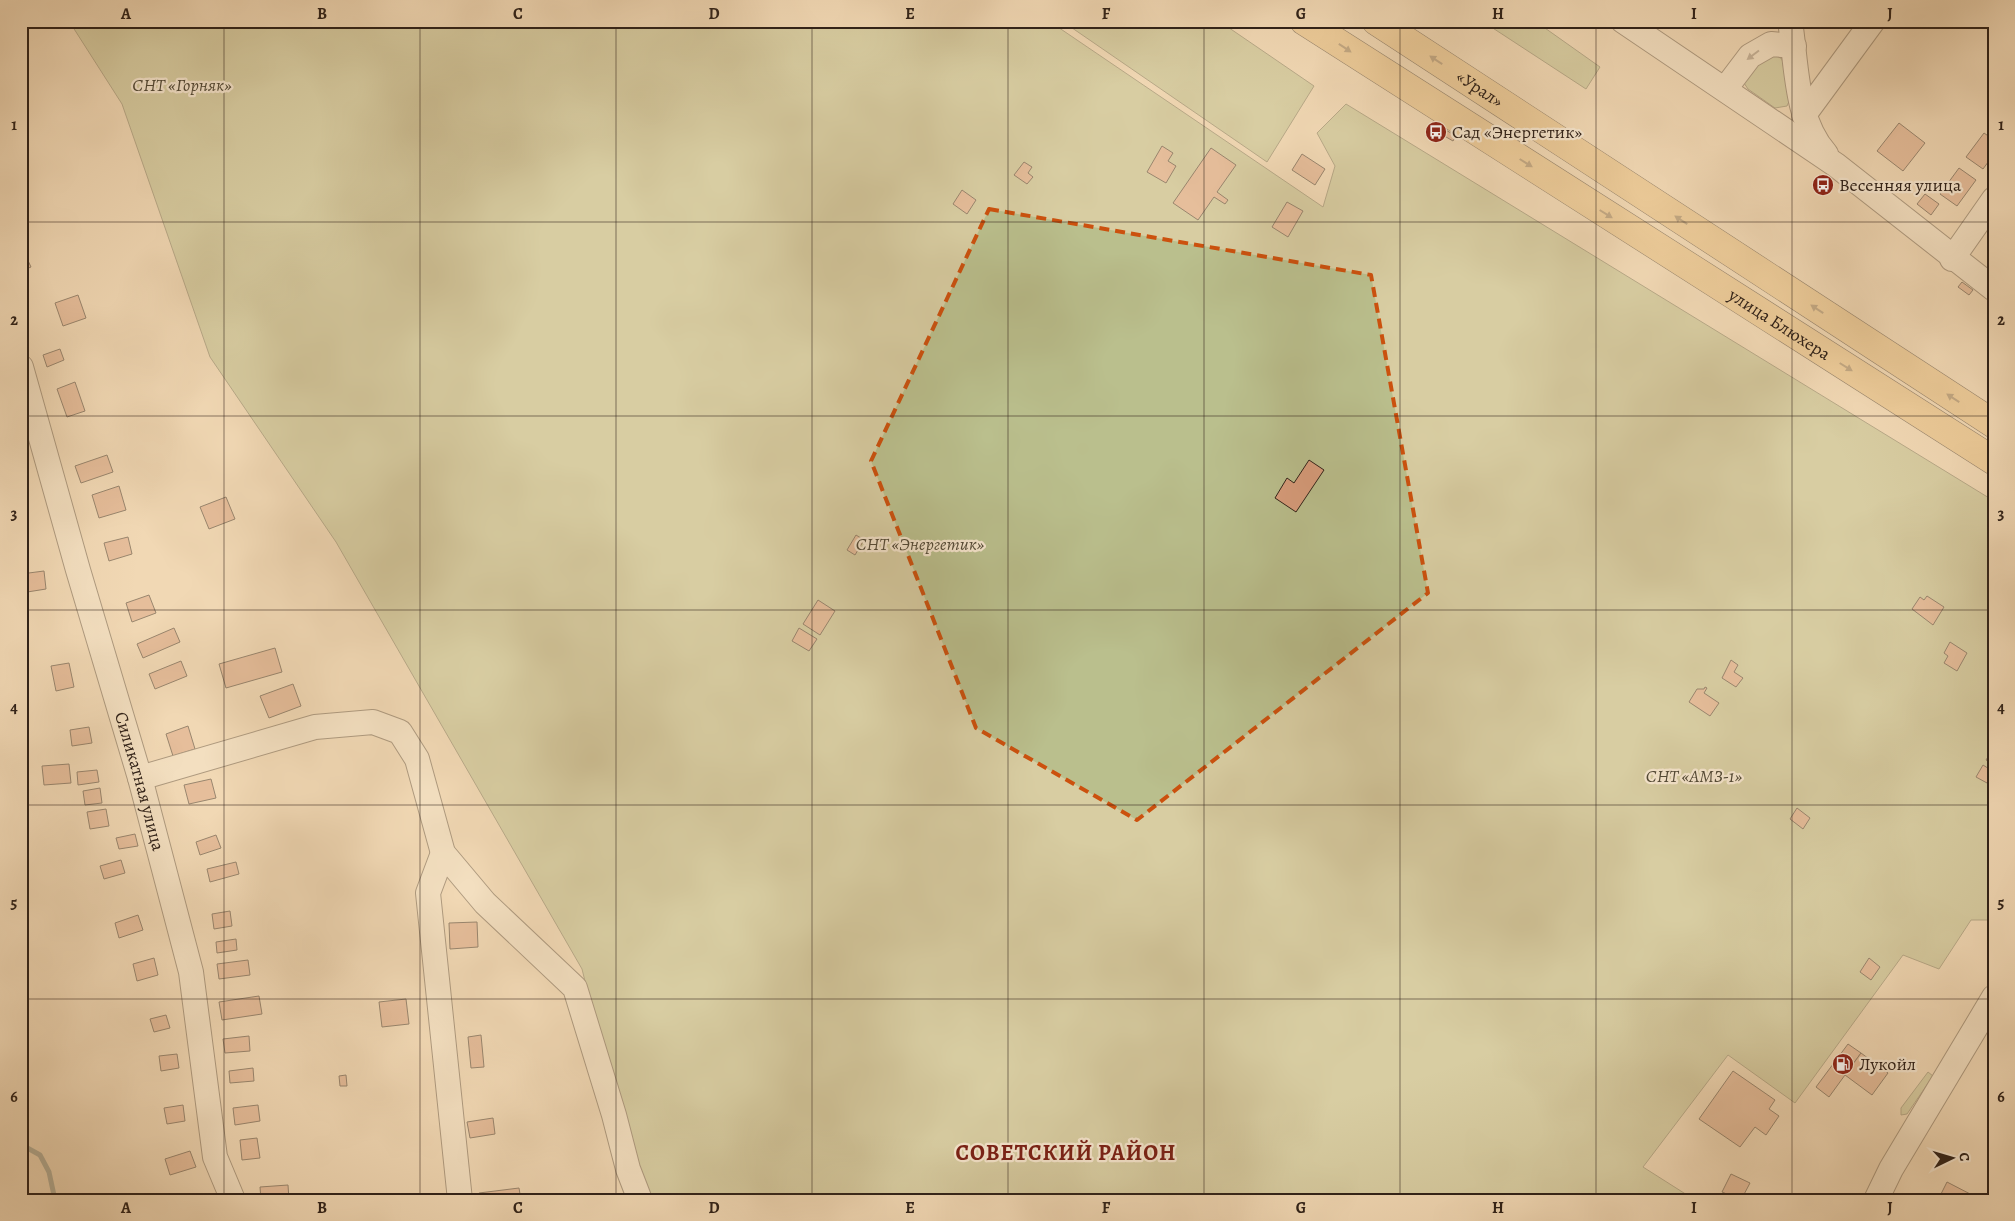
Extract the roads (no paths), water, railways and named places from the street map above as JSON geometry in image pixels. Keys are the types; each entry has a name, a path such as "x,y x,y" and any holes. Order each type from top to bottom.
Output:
{"main road":[{"name":"улица Блюхера","path":"1304,21 1994,461"},
{"name":"«Урал»","path":"1376,21 1583,156"},
{"name":"улица Блюхера","path":"1583,156 1994,424"}],"street":[{"path":"1623,21 1836,165 1952,259 1994,289"},
{"path":"1790,21 1804,115 1814,140 1836,165"},
{"path":"1804,115 1873,21"},
{"path":"1725,89 1750,56 1771,44 1794,46"},
{"path":"1952,259 1994,199"},
{"name":"Силикатная улица","path":"21,367 78,570 140,778 191,972 215,1157 233,1200"},
{"path":"140,778 315,727 373,722 400,732 417,759 443,853 485,903 576,988 614,1114 628,1169 640,1200"},
{"path":"443,853 428,893 460,1200"},
{"path":"1876,1200 1896,1161 1994,997"}],"waterway":[{"path":"21,1123 22,1145 40,1155 49,1172 55,1200"}],"place":[{"name":"Сад «Энергетик»","path":"1436,132"},
{"name":"Весенняя улица","path":"1823,185"},
{"name":"Лукойл","path":"1843,1064"}],"district":[{"name":"СОВЕТСКИЙ РАЙОН","path":"1066,1153"}],"park label":[{"name":"СНТ «Горняк»","path":"182,85"},
{"name":"СНТ «Энергетик»","path":"920,544"},
{"name":"СНТ «АМЗ-1»","path":"1694,776"}]}
